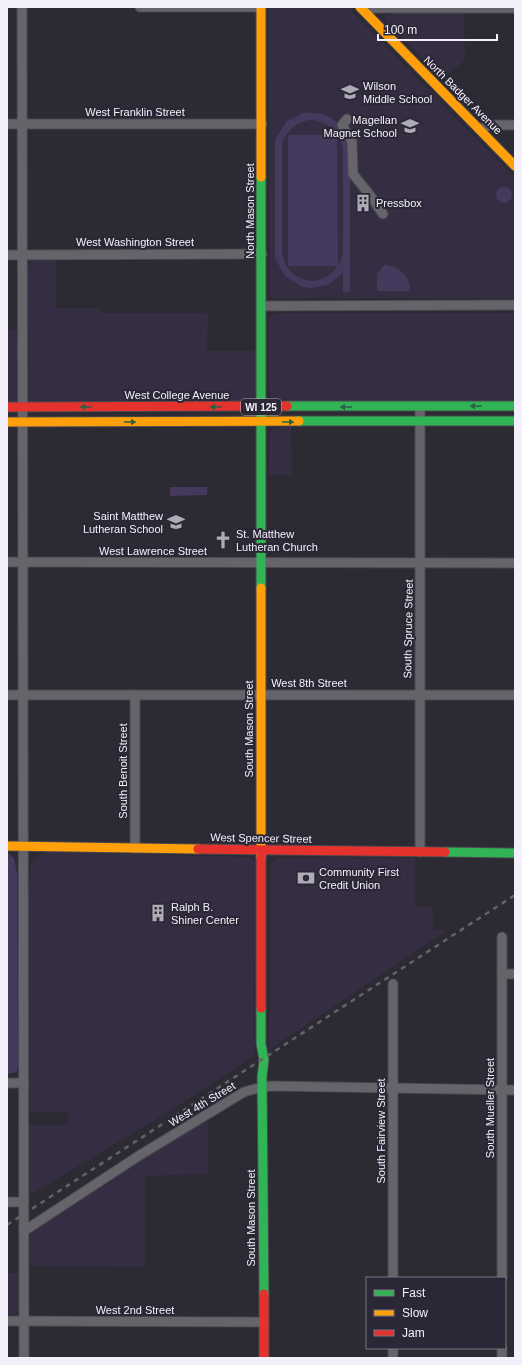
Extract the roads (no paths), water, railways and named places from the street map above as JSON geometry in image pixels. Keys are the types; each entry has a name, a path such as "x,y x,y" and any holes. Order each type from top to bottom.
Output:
{"main road":[{"name":"North Mason Street","path":"261,7 262,415"},
{"name":"North Badger Avenue","path":"361,9 515,166"},
{"name":"West College Avenue","path":"7,407 21,415 262,415 420,407 515,406"},
{"name":"West College Avenue","path":"7,422 21,415 262,415 420,422 515,421"},
{"name":"South Mason Street","path":"262,415 261,1044 257,1050 257,1056 258,1070 262,1077 264,1358"},
{"name":"West Spencer Street","path":"7,846 515,853"}],"street":[{"path":"22,7 21,415 24,1358"},
{"path":"140,7 261,7"},
{"path":"361,9 515,8"},
{"path":"347,119 342,125 352,141 352,174 383,214"},
{"name":"West Franklin Street","path":"7,124 262,124"},
{"path":"479,129 491,125 515,125"},
{"name":"West Washington Street","path":"7,255 262,254"},
{"path":"262,306 515,305"},
{"name":"South Spruce Street","path":"420,407 420,852"},
{"name":"West Lawrence Street","path":"7,562 515,563"},
{"name":"West 8th Street","path":"7,695 515,695"},
{"name":"South Benoit Street","path":"135,695 135,848"},
{"name":"South Mueller Street","path":"502,937 502,1277"},
{"path":"502,974 515,974"},
{"name":"South Fairview Street","path":"393,984 393,1277"},
{"path":"7,1082 24,1082"},
{"name":"West 4th Street","path":"24,1231 140,1155 244,1092 262,1087 515,1090"},
{"path":"7,1202 24,1202"},
{"name":"West 2nd Street","path":"7,1321 264,1322"}],"railway":[{"path":"7,1225 515,895"}],"place":[{"name":"Wilson Middle School","path":"350,92"},
{"name":"Magellan Magnet School","path":"410,126"},
{"name":"Pressbox","path":"363,203"},
{"name":"Saint Matthew Lutheran School","path":"176,522"},
{"name":"St. Matthew Lutheran Church","path":"223,540"},
{"name":"Community First Credit Union","path":"306,878"},
{"name":"Ralph B. Shiner Center","path":"158,913"}]}
